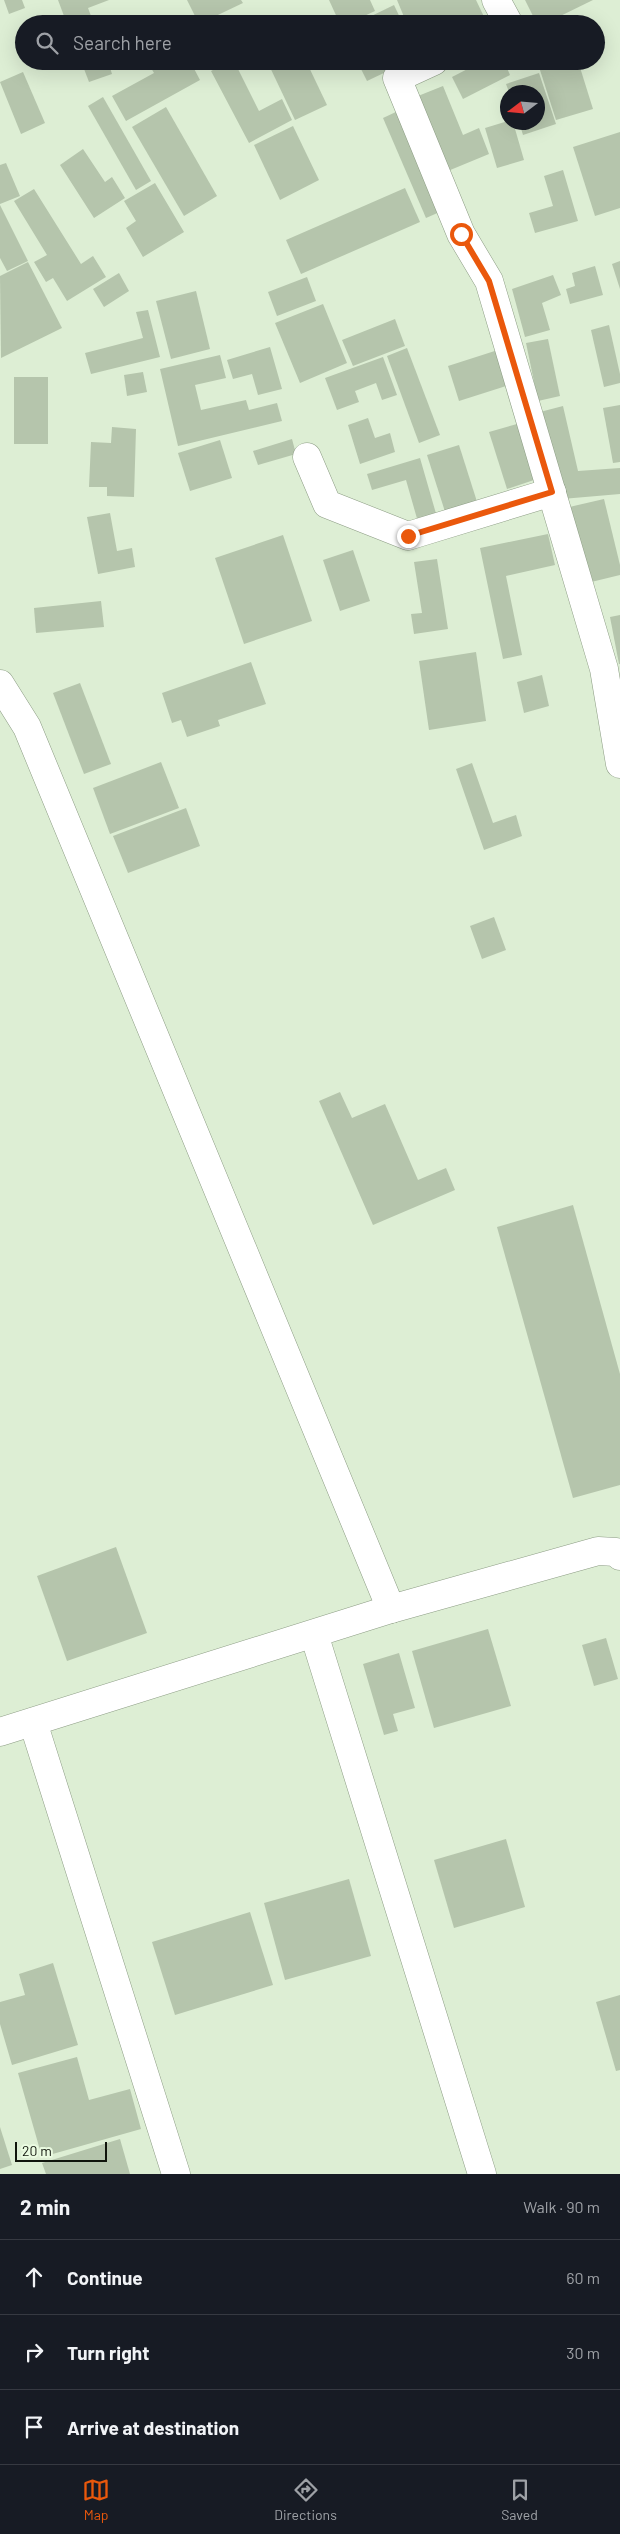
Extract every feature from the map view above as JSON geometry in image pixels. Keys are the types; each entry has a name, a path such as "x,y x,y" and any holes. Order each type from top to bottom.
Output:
{"street":[{"path":"496,0 504,15"},
{"path":"414,70 397,78 461,234 489,281 604,670 620,764"},
{"path":"307,457 327,504 408,536 552,492"},
{"path":"0,684 30,736 391,1609"},
{"path":"0,1732 391,1609 598,1551 616,1552 620,1556"},
{"path":"314,1634 482,2174"},
{"path":"33,1722 176,2174"}],"building":[{"path":"4,0 22,0 25,8 9,14"},
{"path":"58,0 109,0 88,8 91,15 64,15"},
{"path":"187,0 241,0 243,3 218,15 194,15"},
{"path":"329,0 370,0 375,11 366,15 336,15"},
{"path":"397,0 476,0 483,15 403,15"},
{"path":"525,0 593,0 562,15 532,15"},
{"path":"394,5 399,15 373,15"},
{"path":"84,70 111,70 112,74 89,82"},
{"path":"152,70 195,70 200,80 126,121 112,96 154,73"},
{"path":"238,70 259,111 282,99 292,120 249,143 211,71"},
{"path":"271,70 310,70 327,105 295,120"},
{"path":"362,70 390,70 367,81"},
{"path":"466,70 508,70 510,75 463,99 452,77"},
{"path":"540,70 581,70 593,109 556,120"},
{"path":"23,72 45,123 21,134 0,82"},
{"path":"539,73 543,85 506,85"},
{"path":"443,86 463,135 479,128 489,154 443,173 413,98"},
{"path":"545,91 556,124 545,128"},
{"path":"103,97 151,181 136,190 88,106"},
{"path":"166,107 217,196 184,216 132,127"},
{"path":"398,111 442,211 426,218 383,118"},
{"path":"500,123 500,130 515,130 524,160 497,168 485,128"},
{"path":"293,126 319,180 280,200 254,145"},
{"path":"521,130 538,130 523,135"},
{"path":"620,132 620,208 595,216 573,147"},
{"path":"83,149 105,182 112,177 125,198 94,218 60,165"},
{"path":"6,163 20,196 0,204 0,165"},
{"path":"563,170 578,221 535,233 529,213 553,206 544,176"},
{"path":"155,183 184,232 143,257 126,228 136,221 124,201"},
{"path":"405,188 420,222 301,274 286,240"},
{"path":"34,189 81,264 93,256 106,277 67,301 53,278 46,282 34,262 47,255 14,201"},
{"path":"0,205 28,261 7,271 0,258"},
{"path":"620,261 620,289 612,264"},
{"path":"28,262 62,328 1,358 0,276"},
{"path":"595,266 603,295 570,304 566,289 575,286 572,273"},
{"path":"119,273 129,291 104,307 93,289"},
{"path":"553,275 561,295 542,303 550,330 525,337 512,289"},
{"path":"307,277 316,301 277,316 268,292"},
{"path":"196,291 210,349 171,359 156,301"},
{"path":"323,304 347,363 300,383 275,323"},
{"path":"148,310 160,357 91,374 85,353 143,338 136,312"},
{"path":"395,319 405,346 353,366 342,340"},
{"path":"609,325 620,374 620,383 604,387 591,330"},
{"path":"548,339 560,396 538,401 526,343"},
{"path":"270,347 282,389 258,395 252,374 233,379 227,360"},
{"path":"407,348 440,435 419,443 387,356"},
{"path":"501,349 512,384 459,401 448,366"},
{"path":"220,355 226,378 195,385 201,410 246,400 249,410 277,403 282,421 178,446 160,369"},
{"path":"383,357 397,395 382,400 376,383 355,391 359,402 337,410 325,378"},
{"path":"143,372 147,392 127,396 124,375"},
{"path":"14,377 48,377 48,444 14,444"},
{"path":"620,405 620,462 613,463 603,408"},
{"path":"563,406 578,471 620,468 620,494 562,499 540,412"},
{"path":"368,418 375,438 390,433 395,452 360,464 348,425"},
{"path":"517,424 534,480 507,489 489,432"},
{"path":"112,427 136,429 134,497 107,496 107,487 89,487 91,442 111,443"},
{"path":"292,439 296,454 258,465 253,451"},
{"path":"220,440 232,478 190,491 178,453"},
{"path":"459,445 479,508 447,518 427,455"},
{"path":"420,458 437,517 418,522 406,480 372,490 367,474"},
{"path":"604,499 620,565 620,575 583,584 565,508"},
{"path":"110,513 117,551 132,548 135,567 98,574 87,517"},
{"path":"548,534 555,565 506,576 522,655 503,659 480,548"},
{"path":"283,535 312,621 244,644 215,558"},
{"path":"353,550 370,601 340,611 323,560"},
{"path":"437,559 448,629 414,634 411,614 422,613 414,562"},
{"path":"101,601 104,627 36,633 34,608"},
{"path":"620,615 620,664 619,664 610,617"},
{"path":"476,652 486,721 429,730 419,661"},
{"path":"251,662 266,704 218,720 220,726 187,737 181,720 172,723 162,693"},
{"path":"542,675 549,706 524,713 517,682"},
{"path":"80,683 111,764 84,774 53,693"},
{"path":"161,762 179,808 110,834 93,788"},
{"path":"472,763 493,823 516,815 522,836 484,850 456,769"},
{"path":"186,808 200,846 128,873 113,836"},
{"path":"494,917 506,950 482,959 470,926"},
{"path":"340,1092 352,1118 385,1104 418,1180 446,1168 455,1190 373,1225 319,1101"},
{"path":"573,1205 620,1374 620,1485 573,1498 497,1227"},
{"path":"116,1547 147,1633 67,1661 37,1576"},
{"path":"488,1629 511,1706 434,1728 412,1651"},
{"path":"606,1638 618,1679 594,1686 582,1645"},
{"path":"399,1653 415,1708 393,1714 398,1731 384,1735 363,1664"},
{"path":"506,1839 525,1907 454,1928 434,1860"},
{"path":"349,1879 371,1956 285,1980 264,1903"},
{"path":"250,1912 273,1985 175,2015 152,1942"},
{"path":"53,1963 78,2045 12,2065 0,2024 0,2002 25,1995 19,1974"},
{"path":"620,1995 620,2070 616,2071 596,2002"},
{"path":"77,2057 89,2100 130,2089 141,2129 42,2157 18,2073"},
{"path":"0,2127 12,2165 0,2169"},
{"path":"120,2139 130,2174 46,2174 42,2163"}],"route":[{"path":"408,536 552,492 489,281 461,234"}]}
